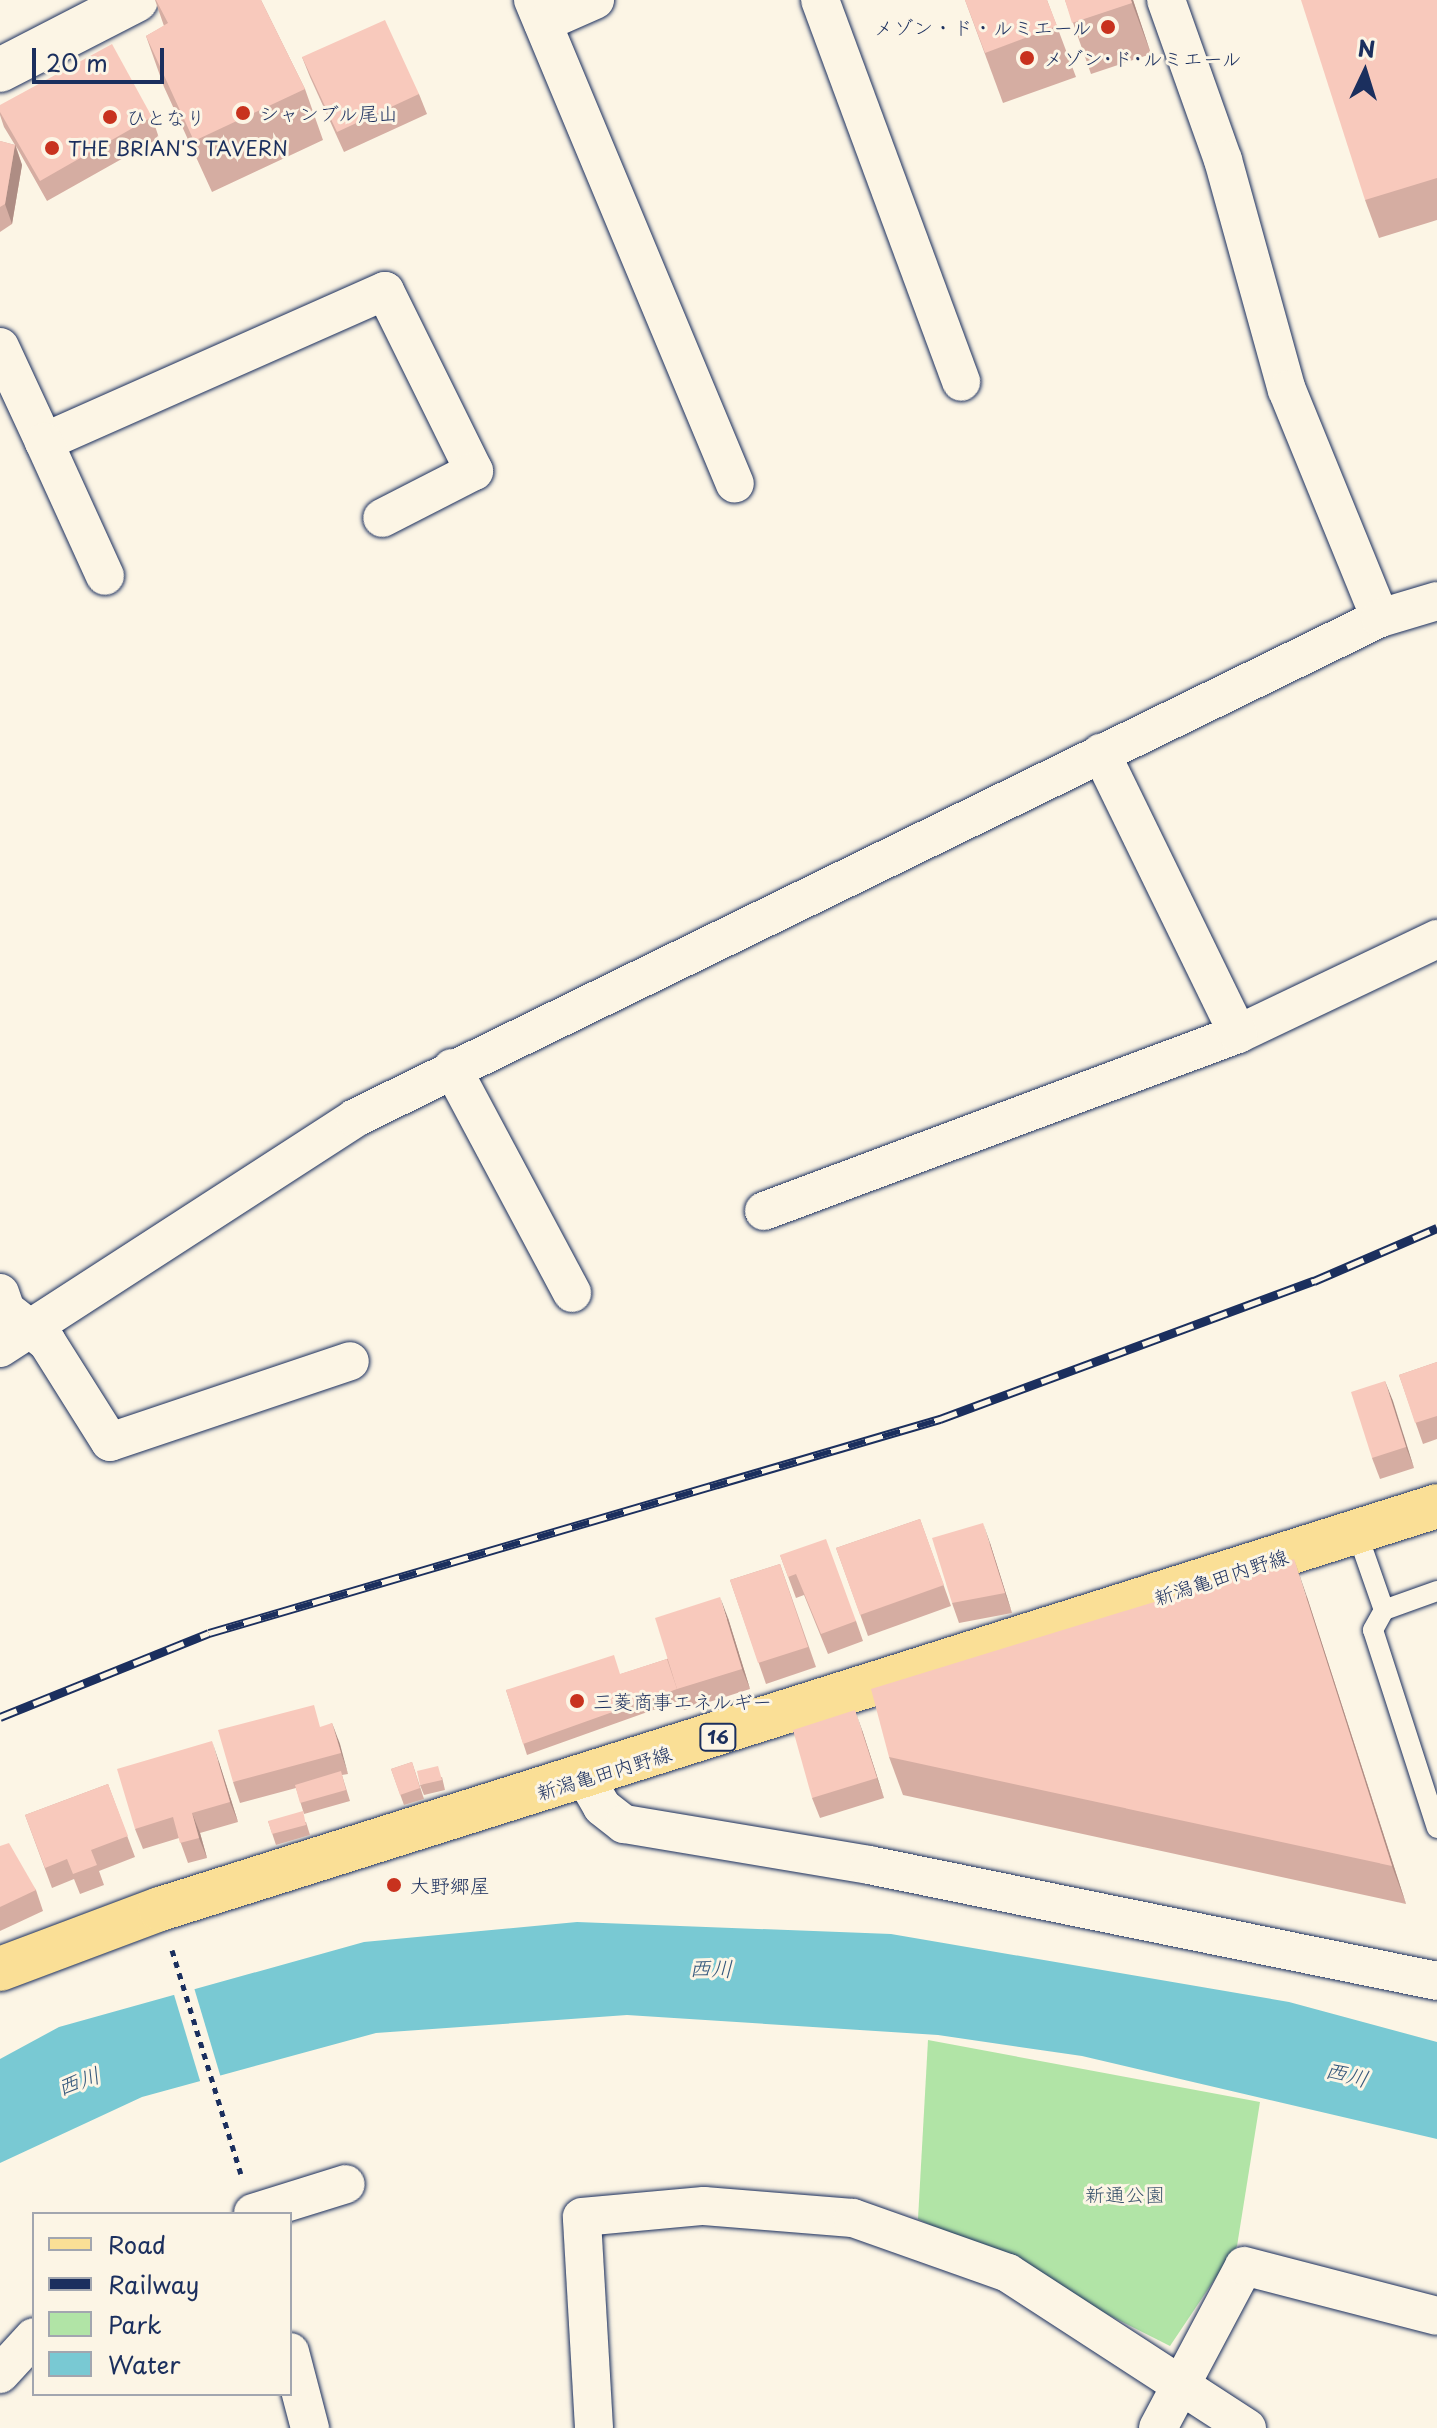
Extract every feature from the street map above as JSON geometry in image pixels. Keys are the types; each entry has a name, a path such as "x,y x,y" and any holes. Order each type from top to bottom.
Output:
{"main road":[{"name":"新潟亀田内野線","path":"0,1969 160,1909 586,1779 1437,1506"}],"street":[{"path":"0,70 136,0"},
{"path":"595,0 538,11 735,484"},
{"path":"820,0 961,382"},
{"path":"1166,0 1223,160 1287,390 1380,618"},
{"path":"44,442 385,291 474,471 382,518"},
{"path":"0,347 105,576"},
{"path":"15,1338 355,1118 452,1068 1380,618 1437,601"},
{"path":"1101,753 1238,1034"},
{"path":"764,1211 1238,1034 1437,939"},
{"path":"452,1068 572,1293"},
{"path":"0,1293 15,1338 110,1442 350,1361"},
{"path":"586,1779 602,1807 624,1824 869,1865 1437,1981"},
{"path":"258,2212 346,2184"},
{"path":"594,2428 582,2217 689,2207 853,2218 1008,2273 1181,2382 1247,2428"},
{"path":"1158,2428 1244,2266 1437,2316"},
{"path":"0,2374 32,2339"},
{"path":"292,2360 310,2428"}],"lane":[{"path":"1357,1533 1384,1610"},
{"path":"1437,1591 1384,1610 1373,1630 1437,1828"}],"path":[{"path":"172,1951 251,2212"}],"green space":[{"name":"新通公園","path":"928,2040 1260,2102 1237,2246 1170,2346 918,2219"}],"water":[{"name":"西川","path":"577,1922 891,1934 1289,2002 1437,2042 1437,2139 1082,2056 938,2035 627,2015 376,2033 142,2097 0,2163 0,2059 59,2027 364,1942"}],"pier":[{"path":"192,1981 221,2078 201,2084 172,1988"}],"building":[{"name":"シャンブル尾山","path":"156,0 261,0 305,89 194,141 146,36 168,23"},
{"path":"965,0 1047,0 1057,26 985,53"},
{"path":"1065,0 1131,0 1132,3 1072,23"},
{"path":"1301,0 1437,0 1437,178 1365,200"},
{"path":"385,20 419,94 337,132 302,57"},
{"path":"112,44 152,117 40,181 0,112 0,105"},
{"path":"0,141 15,145 5,204 0,207"},
{"path":"1437,1362 1437,1416 1415,1423 1399,1375"},
{"path":"1385,1381 1406,1447 1372,1458 1351,1392"},
{"path":"920,1519 944,1585 860,1615 836,1548"},
{"path":"983,1523 1005,1593 952,1603 932,1538"},
{"path":"826,1539 856,1621 821,1634 796,1574 788,1577 780,1555"},
{"path":"1294,1559 1392,1866 889,1757 871,1689"},
{"path":"780,1564 808,1647 758,1663 730,1580"},
{"path":"720,1597 742,1669 677,1689 655,1618"},
{"path":"614,1655 620,1674 667,1659 677,1689 523,1744 506,1690"},
{"path":"314,1705 320,1727 332,1723 341,1753 233,1782 218,1730"},
{"path":"855,1710 877,1778 812,1798 793,1730"},
{"path":"212,1741 230,1802 192,1813 199,1838 180,1843 173,1817 135,1829 117,1769"},
{"path":"412,1762 420,1788 400,1795 391,1769"},
{"path":"438,1766 442,1780 420,1785 417,1771"},
{"path":"341,1771 346,1790 300,1803 295,1785"},
{"path":"108,1784 128,1836 91,1850 97,1865 73,1874 67,1859 45,1868 25,1815"},
{"path":"303,1811 306,1825 272,1834 268,1821"},
{"path":"9,1843 36,1890 0,1907 0,1846"}],"railway":[{"path":"0,1717 209,1633 940,1419 1314,1281 1437,1228"}],"place":[{"name":"メゾン・ド・ルミエール","path":"1108,27"},
{"name":"メゾン･ド･ルミエール","path":"1027,58"},
{"name":"シャンブル尾山","path":"243,113"},
{"name":"ひとなり","path":"110,117"},
{"name":"THE BRIAN'S TAVERN","path":"52,148"},
{"name":"三菱商事エネルギー","path":"577,1701"},
{"name":"大野郷屋","path":"394,1885"}]}
